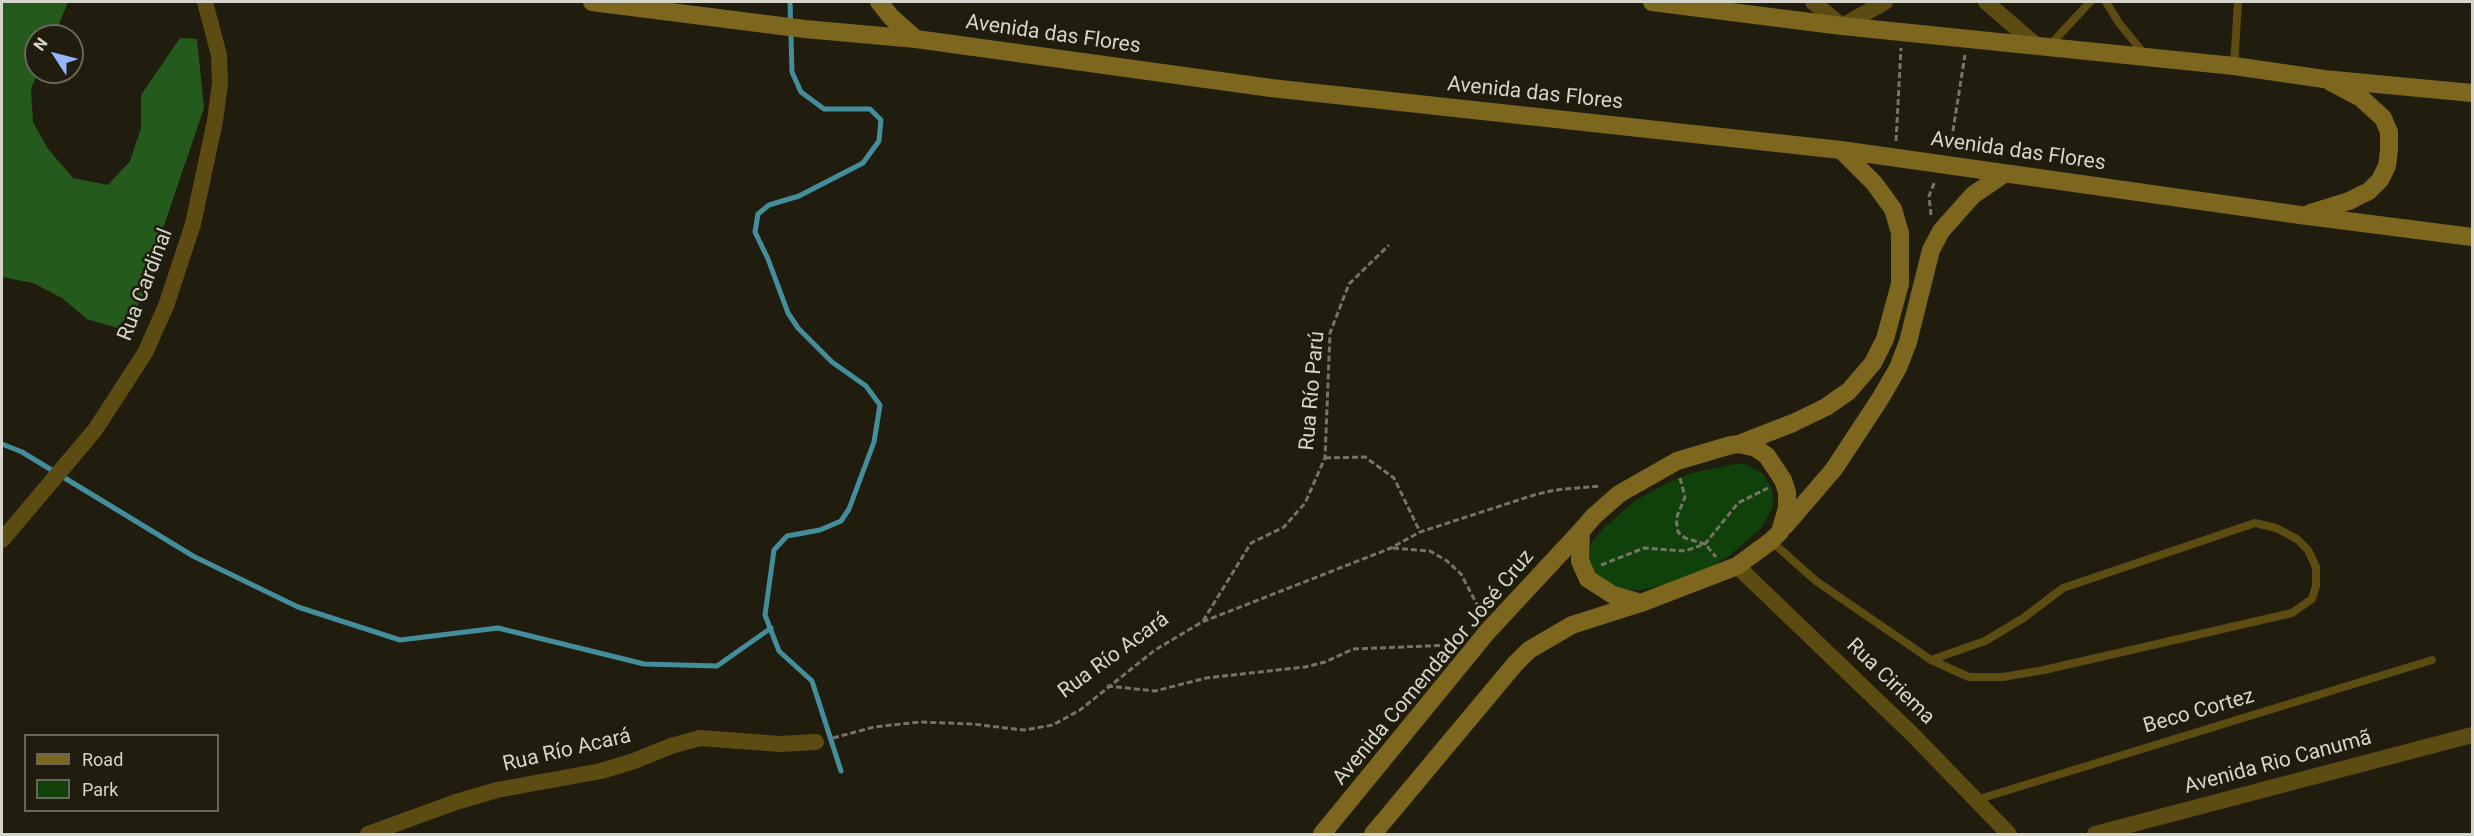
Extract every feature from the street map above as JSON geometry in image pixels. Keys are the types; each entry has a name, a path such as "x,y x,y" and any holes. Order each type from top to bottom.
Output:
{"main road":[{"name":"Avenida das Flores","path":"592,2 916,39 1271,88 1841,150 2472,237"},
{"path":"879,2 891,17 916,39"},
{"path":"1652,2 1685,4 1842,26 2472,93"},
{"path":"2300,215 2331,208 2370,191 2380,180 2387,166 2389,132 2383,118 2361,98 2324,79"},
{"path":"1739,444 1793,423 1826,407 1849,391 1873,363 1885,339 1900,284 1900,233 1889,204 1874,183 1841,150"},
{"path":"1373,834 1529,650 1572,625 1641,603 1732,568 1776,536 1834,469 1898,368 1908,342 1931,250 1941,231 1973,195 2004,174"},
{"path":"1739,444 1756,448 1767,456 1787,492 1787,508 1776,536"},
{"name":"Avenida Comendador José Cruz","path":"1322,834 1483,638 1594,516 1619,494 1677,461 1739,444"},
{"path":"1581,531 1580,549 1583,571 1599,588 1641,603"}],"street":[{"name":"Rua Cardinal","path":"2,540 95,430 124,388 145,353 170,296 193,224 215,121 220,83 219,55 205,2"},
{"path":"1813,2 1842,26 1885,2"},
{"path":"1986,2 2042,46"},
{"name":"Rua Ciriema","path":"1732,568 1912,734 2009,834"},
{"name":"Avenida Rio Canumã","path":"2095,834 2472,735"},
{"name":"Rua Río Acará","path":"368,834 456,801 507,788 601,771 634,761 670,746 700,738 780,744 816,742"}],"lane":[{"path":"2042,46 2090,2"},
{"path":"2106,2 2119,23 2147,58"},
{"path":"2234,66 2238,2"},
{"path":"1776,536 1816,581 1931,660 1969,677 2004,677 2044,670 2292,613 2312,599 2316,586 2316,567 2308,550 2297,539 2276,528 2255,523 2063,588 2022,620 1985,641 1931,660"},
{"name":"Beco Cortez","path":"1976,800 2432,660"}],"path":[{"path":"1895,157 1902,32"},
{"path":"1941,231 1930,215 1929,196 1933,184 1947,165 1968,38"},
{"name":"Rua Río Parú","path":"1202,622 1251,543 1284,527 1305,503 1325,458 1330,333 1349,284 1389,246"},
{"path":"1325,458 1365,457 1395,478 1420,532"},
{"path":"1677,461 1685,497 1676,519 1678,532 1705,544 1732,568"},
{"path":"1583,571 1644,548 1685,551 1705,544 1738,503 1782,480"},
{"name":"Rua Río Acará","path":"852,733 874,727 920,722 972,724 1024,730 1041,728 1067,718 1155,650 1202,622 1391,548 1420,532 1534,495 1555,490 1600,486"},
{"name":"Rua Río Acará","path":"1391,548 1418,548 1430,551 1447,561 1461,574 1470,589 1483,638"},
{"path":"1107,686 1155,691 1206,678 1305,668 1353,649 1483,638"}],"green space":[{"path":"2,2 68,2 59,24 24,24 24,84 33,84 31,89 33,122 48,149 73,178 108,185 130,161 141,128 141,95 180,38 197,39 204,108 158,243 155,274 138,305 117,328 87,319 62,298 33,283 2,277"},
{"path":"1745,464 1762,473 1772,488 1773,503 1761,528 1729,556 1711,567 1673,583 1640,590 1615,591 1591,570 1588,555 1593,540 1636,500 1671,481 1692,473"}],"waterway":[{"path":"790,2 792,72 801,92 824,109 870,109 881,120 879,141 863,163 799,196 769,205 758,214 755,232 768,259 788,313 798,328 832,362 866,386 880,405 874,442 849,509 841,521 820,530 787,536 774,550 765,615 779,651 812,681 841,771"},
{"path":"2,444 22,452 193,556 298,607 400,640 498,628 644,664 717,666 771,628"}]}
